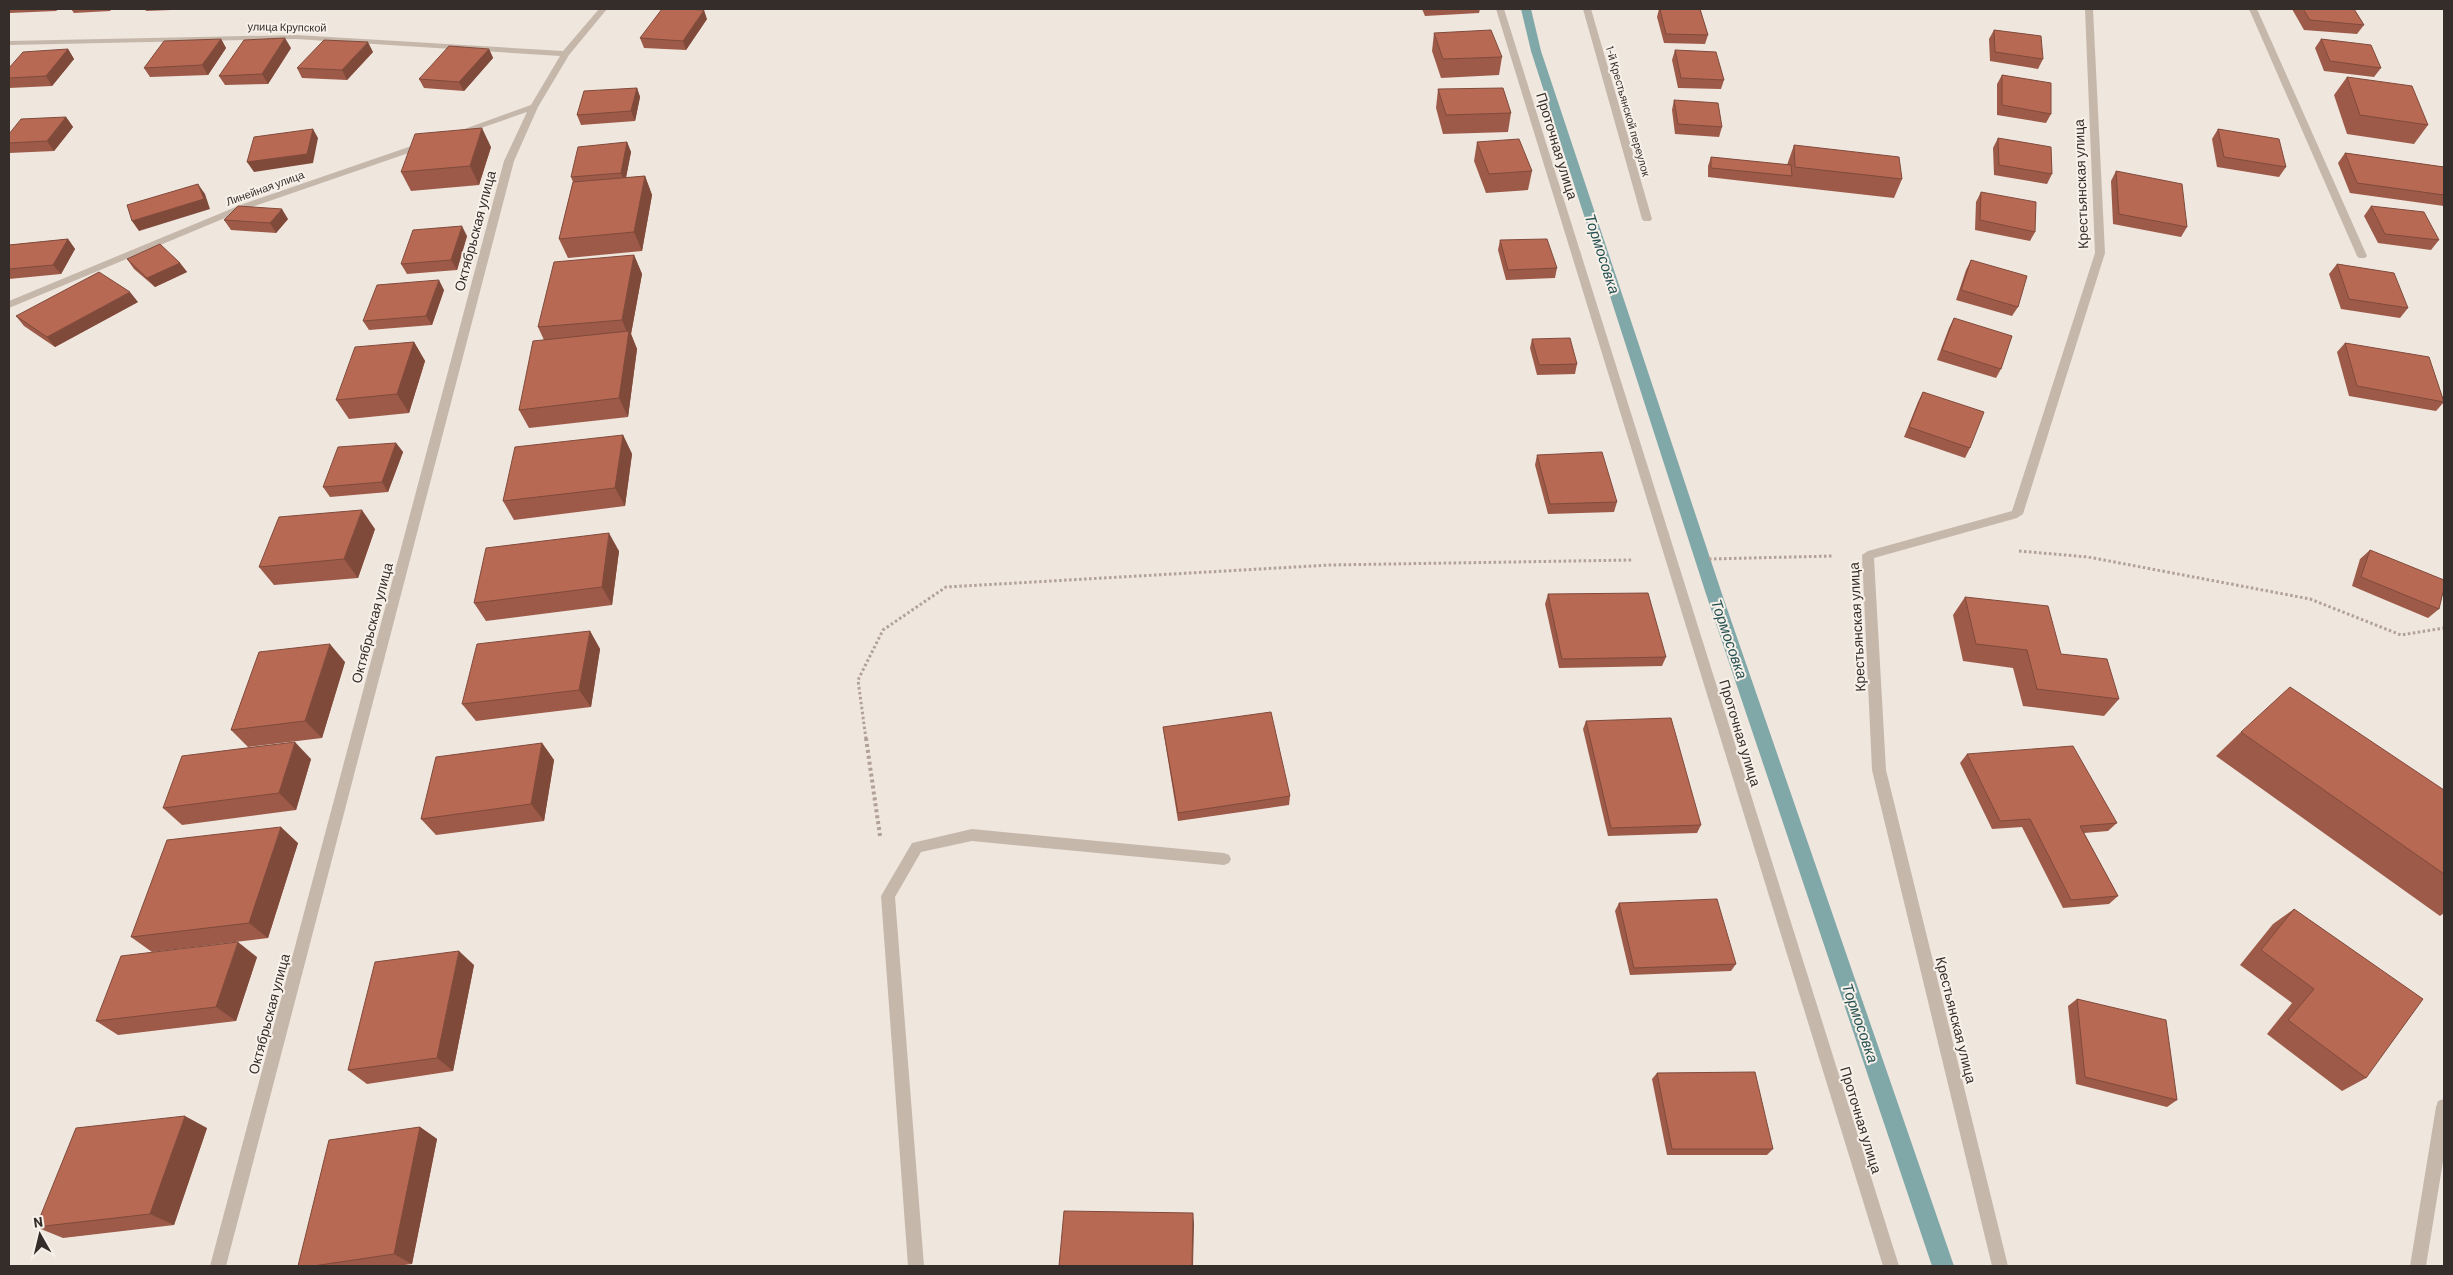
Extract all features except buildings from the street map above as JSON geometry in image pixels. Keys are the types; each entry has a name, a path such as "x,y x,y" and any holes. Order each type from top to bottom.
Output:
{"street":[{"name":"Октябрьская улица","path":"218,1266 507,170 534,107 565,54 603,9"},
{"name":"Проточная улица","path":"1500,9 1890,1266"},
{"name":"1-й Крестьянской переулок","path":"1587,9 1647,219"},
{"name":"Крестьянская улица","path":"2000,1266 1880,770 1868,555 2017,514 2100,253 2089,9"},
{"path":"2254,9 2362,256"},
{"name":"улица Крупской","path":"9,43 296,37 565,54"},
{"name":"Линейная улица","path":"9,306 246,206 534,107"},
{"path":"916,1266 888,896 917,848 972,835 1224,859"},
{"path":"2418,1266 2444,1107"}],"path":[{"path":"2012,550 2088,557 2310,599 2401,635 2444,628"},
{"path":"888,896 858,680 883,630 946,588 1330,565 1868,555"}],"waterway":[{"name":"Тормосовка","path":"1526,9 1536,51 1714,594 1943,1266"}]}
